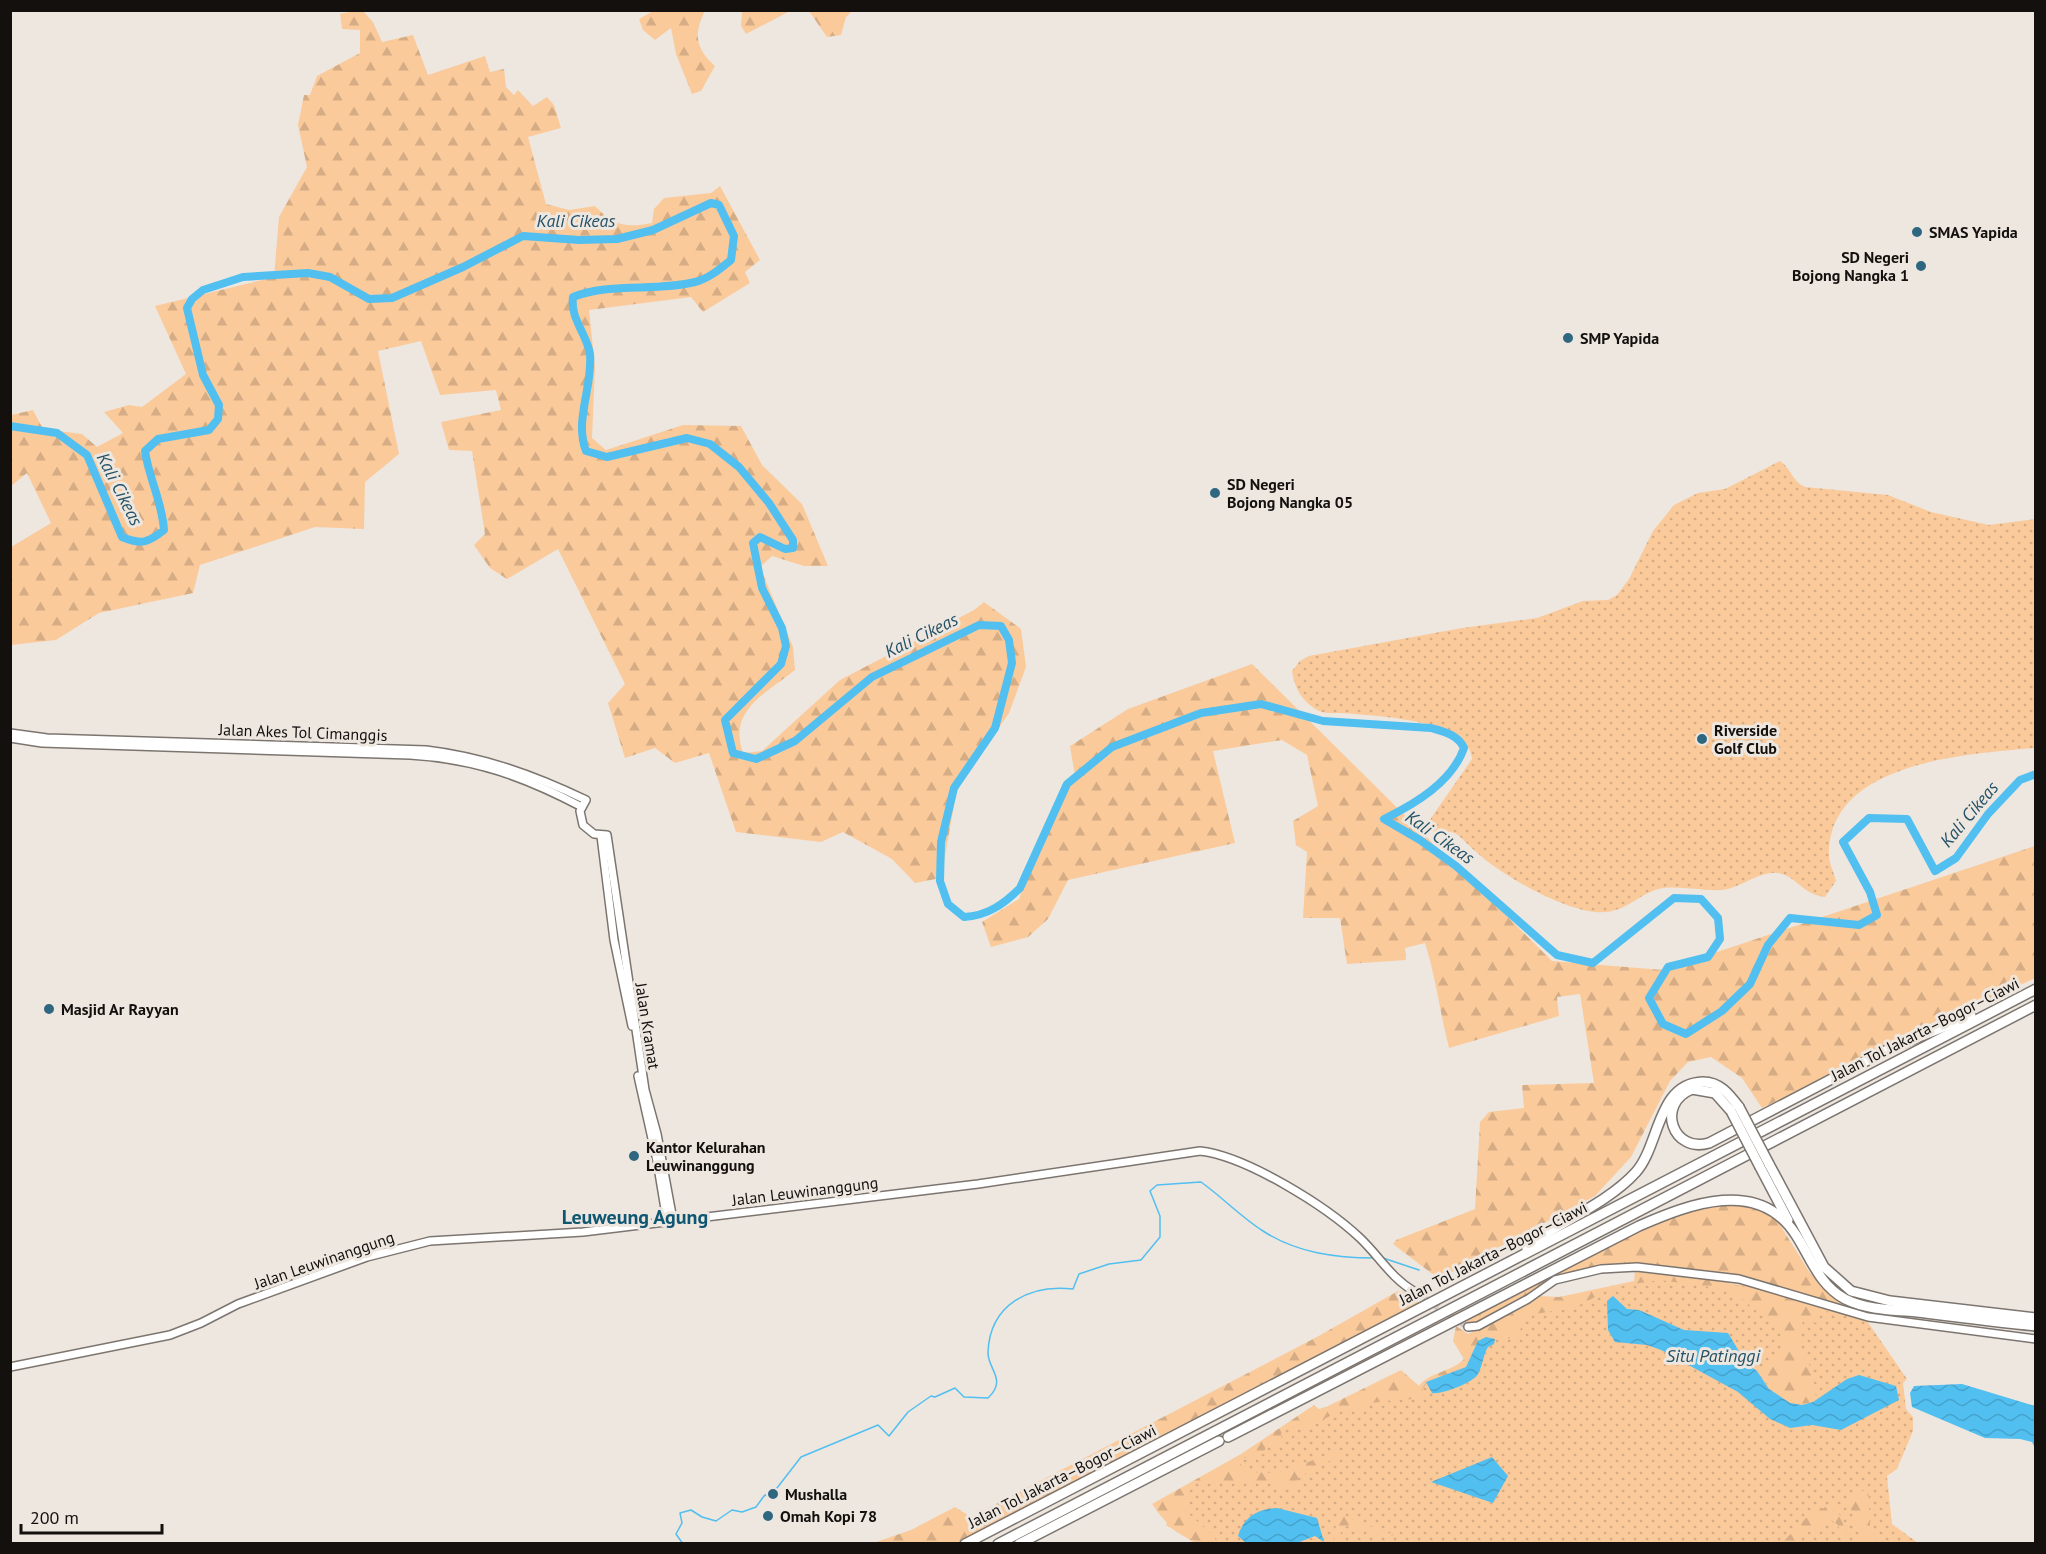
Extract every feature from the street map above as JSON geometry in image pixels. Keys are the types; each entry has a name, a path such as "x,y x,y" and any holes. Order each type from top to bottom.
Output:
{"highway":[{"name":"Jalan Tol Jakarta–Bogor–Ciawi","path":"965,1544 2036,989"},
{"path":"1735,1109 1715,1094 1692,1089 1678,1099 1671,1117 1674,1128 1684,1140 1698,1145 1709,1143 1891,1048 2020,996"},
{"name":"Jalan Tol Jakarta–Bogor–Ciawi","path":"998,1544 2036,1005"},
{"path":"1518,1256 1537,1239 1606,1196 1637,1171 1654,1141 1668,1102 1684,1086 1707,1082 1718,1085 1735,1109 1795,1233 1825,1283 1847,1299 1874,1307 2036,1326"},
{"path":"1764,1165 1824,1267 1851,1291 1878,1299 2036,1318"},
{"path":"1019,1544 1656,1218 1705,1203 1740,1199 1758,1202 1771,1209 1795,1233"}],"main road":[{"name":"Jalan Akes Tol Cimanggis","path":"10,733 47,738 426,753 486,765 538,783 584,803 580,815 583,825 590,832 604,836"},
{"name":"Jalan Akes Tol Cimanggis","path":"10,738 42,743 426,753"},
{"name":"Jalan Kramat","path":"604,836 614,940 631,1024 640,1093 670,1221"},
{"name":"Jalan Leuwinanggung","path":"10,1367 170,1335 201,1323 238,1304 379,1252 415,1243 454,1238 556,1235 978,1184 1200,1151 1225,1156 1275,1180 1350,1229 1395,1278 1415,1292"},
{"path":"1468,1327 1478,1326 1528,1299 1555,1280 1601,1269 1645,1267 1739,1279 1868,1317 2036,1339"}],"green space":[{"path":"742,10 790,11 746,34 741,26"},
{"path":"363,11 373,22 382,42 413,35 428,75 485,56 490,72 504,69 506,87 514,95 518,90 533,106 547,97 554,105 561,128 528,137 546,204 569,210 595,206 609,218 621,224 643,225 652,223 654,209 664,198 711,193 720,186 760,260 745,272 750,283 703,312 691,297 589,310 595,367 592,438 606,450 683,425 741,426 762,465 802,504 828,566 804,566 772,556 760,567 793,647 795,670 761,695 745,714 740,738 743,753 762,751 840,680 974,610 984,602 1021,629 1026,667 1009,713 957,789 941,878 915,883 892,859 843,832 821,842 736,832 709,753 675,763 655,748 625,758 608,703 625,684 558,549 507,579 490,568 474,545 485,534 472,451 449,450 441,422 501,410 496,390 440,395 421,341 378,351 399,454 365,482 364,529 315,527 200,565 193,593 99,613 56,640 11,645 11,547 51,523 27,473 11,486 11,415 33,410 43,429 82,434 97,447 123,433 104,412 129,405 142,407 186,374 155,306 274,277 279,217 307,167 298,125 304,95 310,95 317,76 360,53 360,30 342,29 340,14"},
{"path":"653,11 705,11 699,27 698,41 715,66 701,91 692,94 676,54 671,28 655,40 643,30 639,19"},
{"path":"809,11 852,11 846,17 841,35 827,37"},
{"name":"Riverside Golf Club","path":"1780,461 1805,487 1888,495 1931,512 1989,525 2035,519 2035,748 1941,760 1907,768 1876,781 1851,799 1835,824 1829,855 1836,881 1825,897 1810,892 1784,875 1771,873 1729,889 1663,888 1654,890 1624,907 1606,912 1582,910 1551,899 1506,874 1458,835 1428,829 1429,821 1472,759 1467,746 1456,735 1418,722 1396,718 1322,712 1308,704 1297,689 1292,671 1300,661 1309,656 1462,628 1537,618 1583,601 1608,600 1617,595 1629,579 1653,531 1674,505 1698,493 1725,489"},
{"path":"1252,664 1552,961 1663,970 2035,846 2035,978 1762,1108 1742,1078 1711,1057 1688,1062 1670,1081 1631,1157 1595,1196 1439,1279 1393,1244 1396,1240 1475,1209 1480,1122 1489,1112 1524,1108 1522,1085 1594,1083 1580,994 1557,997 1559,1016 1449,1048 1425,943 1405,948 1406,960 1347,964 1340,918 1303,918 1307,852 1296,845 1293,821 1318,806 1307,755 1282,740 1213,751 1235,843 1068,880 1048,919 1028,937 991,947 982,922 1019,899 1044,825 1075,776 1070,746 1128,709"},
{"path":"1724,1202 1751,1203 1775,1217 1810,1273 1838,1300 1865,1311 2036,1336 1904,1320 1842,1307 1735,1275 1639,1264 1563,1275 1545,1282 1536,1292 1472,1325 1465,1321 1542,1277 1655,1220"},
{"path":"1635,1270 1712,1280 1838,1310 1822,1312 1816,1323 1805,1318 1799,1333 1800,1344 1812,1372 1816,1398 1813,1402 1800,1403 1782,1399 1749,1366 1766,1369 1782,1352 1780,1330 1731,1290 1660,1280 1614,1287 1576,1307 1524,1316 1519,1335 1485,1342 1475,1349 1466,1367 1427,1382 1422,1390 1430,1396 1373,1403 1352,1410 1342,1410 1308,1427 1290,1426 1281,1433 1282,1442 1276,1446 1266,1444 1264,1454 1239,1459 1244,1472 1278,1473 1341,1450 1345,1453 1299,1477 1292,1490 1269,1482 1190,1483 1189,1514 1214,1536 1217,1543 1187,1538 1172,1528 1152,1504 1241,1454 1314,1405 1320,1410 1401,1370 1419,1386 1423,1381 1453,1367 1464,1359 1453,1341 1456,1326 1468,1334 1539,1296 1559,1297 1634,1281"},
{"path":"1639,1270 1748,1286 1867,1321 1907,1379 1903,1383 1906,1409 1913,1417 1913,1431 1897,1469 1887,1476 1892,1524 1918,1543 1195,1543 1166,1525 1190,1483 1258,1446 1309,1412 1383,1390 1420,1386 1461,1364 1473,1350 1482,1329 1614,1287 1640,1282"},
{"path":"1398,1291 1406,1292 1423,1306 965,1543 870,1544 911,1530 955,1507 971,1517 1315,1338"},
{"path":"1868,1490 1870,1525 1878,1543 1862,1543 1846,1493"},
{"path":"1831,1504 1837,1508 1850,1543 1845,1543 1838,1525 1831,1520 1799,1537 1796,1543 1782,1543 1807,1517"},
{"path":"1337,1514 1394,1535 1381,1537 1347,1525 1341,1532 1339,1543 1334,1543"}],"water":[{"name":"Situ Patinggi","path":"1613,1296 1627,1309 1639,1310 1684,1330 1728,1333 1746,1363 1757,1371 1769,1389 1790,1403 1802,1405 1813,1402 1847,1379 1859,1375 1896,1386 1899,1400 1841,1430 1812,1425 1790,1428 1770,1419 1738,1392 1661,1350 1647,1345 1615,1342 1608,1330 1607,1301"},
{"path":"1486,1337 1495,1339 1494,1344 1488,1347 1478,1374 1450,1390 1432,1393 1426,1382 1466,1367 1478,1341"},
{"path":"1962,1384 2035,1406 2035,1448 2032,1442 2020,1439 1985,1438 1912,1407 1910,1393 1914,1386"},
{"path":"1492,1457 1508,1476 1493,1503 1431,1482"},
{"path":"1277,1508 1317,1518 1324,1542 1315,1536 1297,1543 1246,1543 1238,1536 1244,1523 1253,1515"}],"waterway":[{"name":"Kali Cikeas","path":"10,426 57,433 87,455 122,537 139,542 149,540 164,530 161,509 145,451 158,439 209,430 218,419 219,405 203,375 187,308 192,299 203,290 243,277 308,273 330,277 369,299 392,298 463,267 523,236 579,240 617,239 653,230 711,203 719,205 734,236 731,260 714,273 700,281 680,285 618,288 588,292 573,297 576,319 590,354 582,427 586,451 607,457 687,438 710,444 739,467 769,503 793,540 793,548 785,549 760,537 753,543 762,588 782,628 786,646 781,664 725,720 733,753 756,759 795,741 872,677 979,625 1001,626 1009,640 1012,663 995,728 954,788 941,842 940,881 948,904 964,917 995,908 1020,888 1067,784 1112,747 1201,713 1261,704 1323,721 1431,728 1458,740 1464,748 1458,760 1451,771 1431,791 1384,819 1420,840 1456,866 1557,955 1593,963 1674,898 1701,899 1718,918 1720,939 1708,957 1668,967 1649,998 1663,1024 1686,1034 1722,1011 1750,984 1768,945 1790,918 1859,925 1877,915 1870,892 1843,842 1869,818 1907,819 1935,871 1956,858 1988,814 2020,780 2036,774"},
{"path":"683,1544 676,1534 682,1523 680,1513 691,1510 702,1517 716,1521 732,1510 742,1512 756,1507 764,1496 777,1488 801,1457 878,1425 889,1436 908,1412 931,1396 935,1397 955,1388 964,1397 988,1398 994,1391 997,1380 988,1352 990,1335 1004,1310 1028,1294 1057,1288 1073,1289 1079,1274 1109,1264 1141,1260 1160,1237 1160,1216 1150,1191 1157,1185 1201,1182 1255,1225 1289,1244 1317,1253 1375,1258"},
{"path":"1383,1258 1419,1270"}],"tunnel":[{"path":"1415,1292 1468,1327"}],"place":[{"name":"SMAS Yapida","path":"1917,232"},
{"name":"SD Negeri Bojong Nangka 1","path":"1921,266"},
{"name":"SMP Yapida","path":"1568,338"},
{"name":"SD Negeri Bojong Nangka 05","path":"1215,493"},
{"name":"Riverside Golf Club","path":"1702,739"},
{"name":"Masjid Ar Rayyan","path":"49,1009"},
{"name":"Kantor Kelurahan Leuwinanggung","path":"634,1156"},
{"name":"Mushalla","path":"773,1494"},
{"name":"Omah Kopi 78","path":"768,1516"}],"district":[{"name":"Leuweung Agung","path":"635,1217"}]}
